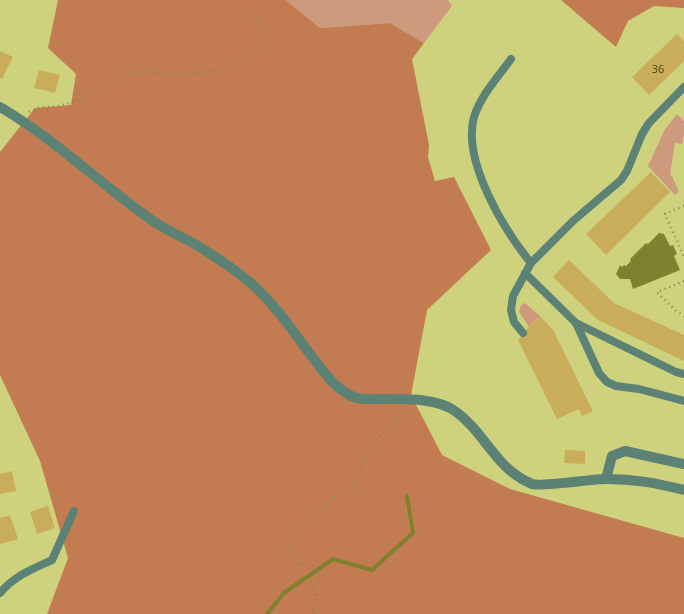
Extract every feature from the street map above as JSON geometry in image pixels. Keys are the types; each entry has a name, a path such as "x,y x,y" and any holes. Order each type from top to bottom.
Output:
{"street":[{"path":"0,107 54,145 102,184 156,223 222,261 254,286 279,311 335,385 348,394 364,400 389,398 432,401 452,409 464,418 496,458 512,474 534,485 606,479 647,481 684,490"},
{"path":"606,479 612,456 625,452 684,464"}],"lane":[{"path":"511,58 484,95 474,117 472,143 482,180 496,210 516,244 531,263"},
{"path":"523,333 514,322 510,310 513,296 531,263 573,221 620,180 627,171 642,134 650,123 684,88"},
{"path":"525,273 576,322 586,340 599,373 607,382 616,386 639,389 684,401"},
{"path":"576,322 676,372 684,374"},
{"path":"0,594 9,582 52,560 74,511"}],"path":[{"path":"23,122 29,111 87,98 123,72 180,75 225,69 254,54 266,40 260,20 245,6"},
{"path":"684,206 665,214 684,257"},
{"path":"684,280 657,292 669,305 684,316"},
{"path":"315,614 313,603 316,597 313,586 319,581 319,573 314,566 294,563 287,555 289,537 298,534 314,509 355,486 369,450 392,422 432,401"}],"shaded area":[{"path":"58,0 286,0 320,28 390,23 424,43 412,59 429,145 428,157 435,181 454,177 491,250 427,310 411,395 442,455 510,489 684,538 684,614 47,614 68,558 40,461 0,375 0,152 35,108 71,105 76,74 48,48"},
{"path":"286,0 448,0 452,6 424,43 390,23 320,28"},
{"path":"561,0 684,0 684,8 654,6 628,21 616,47"},
{"path":"677,114 684,121 684,135 682,144 675,143 670,175 679,192 675,195 648,166 665,129"},
{"path":"659,233 664,234 670,246 673,245 677,254 674,256 680,270 633,289 630,279 620,279 616,274 620,265 622,267 626,266 631,261 630,259 646,243 648,244"},
{"path":"525,303 540,316 529,327 519,312 521,305"}],"building":[{"path":"677,34 684,41 684,61 649,95 632,77"},
{"path":"0,51 13,57 2,79 0,78"},
{"path":"39,70 60,75 55,93 34,88"},
{"path":"651,172 670,192 606,255 586,234"},
{"path":"569,260 614,303 684,335 684,361 598,320 553,277"},
{"path":"540,316 553,330 593,411 582,416 579,409 557,419 518,340"},
{"path":"565,450 585,451 585,464 564,463"},
{"path":"12,471 16,491 0,494 0,474"},
{"path":"48,506 55,528 37,534 30,512"},
{"path":"10,515 18,539 0,544 0,518"}],"waterway":[{"path":"267,614 284,593 333,559 372,570 413,533 407,496"}]}
